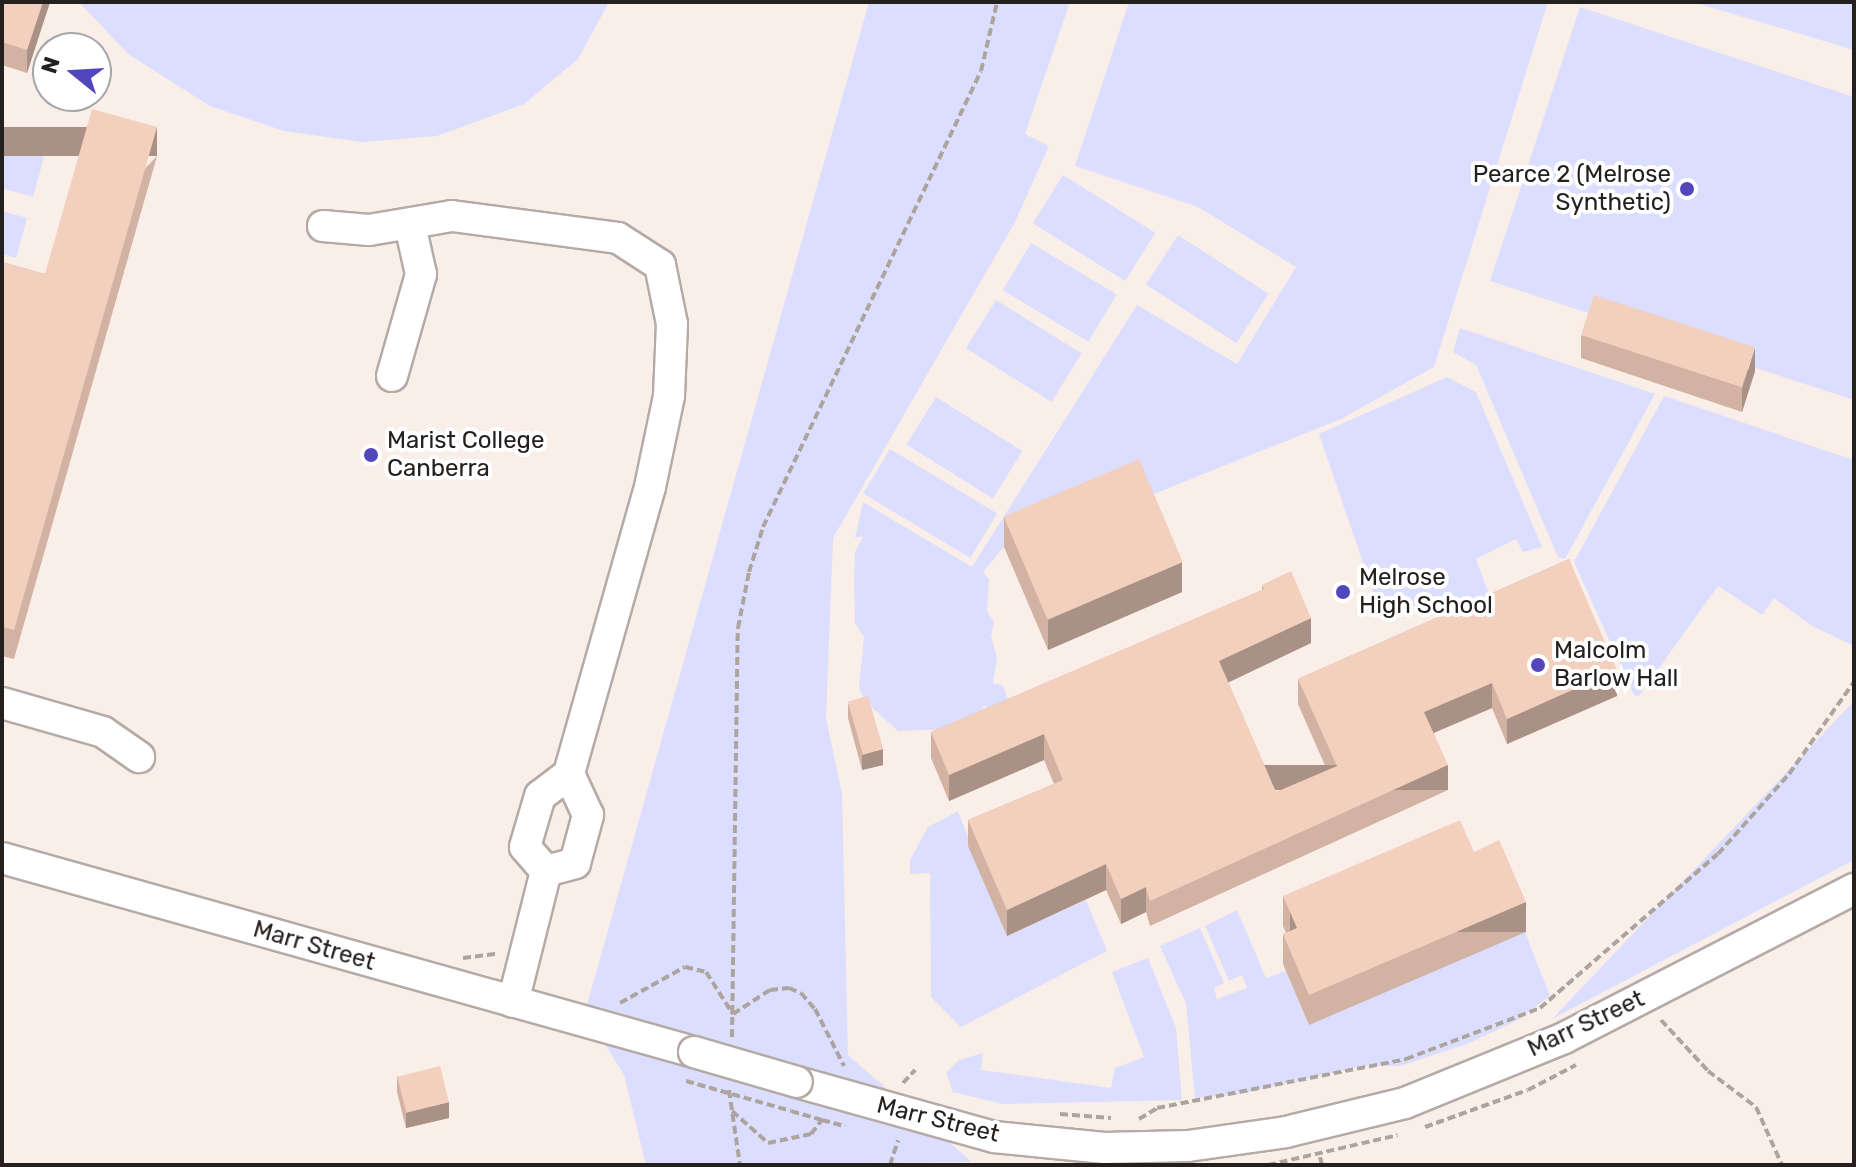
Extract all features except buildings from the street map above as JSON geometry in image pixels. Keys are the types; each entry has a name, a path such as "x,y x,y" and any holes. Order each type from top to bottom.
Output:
{"street":[{"path":"323,226 369,230 452,216 618,238 660,265 672,324 669,396 650,487 569,774 540,796 525,847 546,871"},
{"path":"392,376 421,274 410,225"},
{"path":"2,703 103,732 139,757"},
{"path":"546,871 575,863 588,815 569,774"},
{"name":"Marr Street","path":"2,858 513,1002 690,1067 794,1097 994,1137 1104,1148 1188,1146 1286,1132 1405,1103 1564,1038 1854,889"},
{"path":"513,1002 546,871"}],"path":[{"path":"732,1040 738,628 749,572 763,527 981,71 997,2"},
{"path":"1130,1119 1142,1119 1157,1108 1406,1059 1540,1008 1718,854 1789,774 1854,681"},
{"path":"618,1005 685,967 706,972 733,1014"},
{"path":"733,1014 770,990 801,993 844,1066"},
{"path":"1661,1020 1708,1071 1756,1107 1782,1165"},
{"path":"831,1062 859,1070"},
{"path":"690,1067 794,1097 822,1120 811,1134 779,1143 758,1138 730,1109"},
{"path":"903,1083 915,1070"},
{"path":"889,1079 916,1086"},
{"path":"729,1085 740,1165"},
{"path":"1044,1112 1119,1119"},
{"path":"890,1165 898,1140"},
{"path":"1320,1157 1322,1165"}],"shaded area":[{"path":"79,2 609,2 578,59 524,104 437,136 362,142 284,131 210,106 128,54 112,37 112,32 107,32"},
{"path":"869,2 1070,2 1025,134 1049,146 1015,222 833,538 826,718 842,794 848,1055 972,1162 646,1165 624,1075 585,1012"},
{"path":"1129,2 1548,2 1434,367 1341,419 1146,497 1139,489 1004,547 983,572 989,580 987,611 994,622 991,636 997,658 993,683 1003,685 1009,703 1000,711 983,706 982,722 958,729 898,731 865,701 859,688 864,637 855,623 854,580 855,552 863,536 855,538 863,502 972,567 1137,305 1237,364 1296,267 1198,207 1075,166"},
{"path":"1693,2 1854,2 1854,50"},
{"name":"Pearce 2 (Melrose Synthetic)","path":"1580,7 1854,97 1854,400 1490,281"},
{"path":"2,145 44,157 33,197 2,188"},
{"path":"1063,175 1155,233 1125,281 1033,223"},
{"path":"2,211 27,218 16,258 2,254"},
{"path":"1178,235 1269,294 1236,343 1146,284"},
{"path":"1031,243 1117,295 1088,342 1003,290"},
{"path":"996,300 1082,354 1051,402 966,348"},
{"path":"1460,328 1655,394 1565,559 1558,557 1476,365 1453,352"},
{"path":"1447,377 1476,392 1542,547 1523,552 1516,539 1476,559 1495,611 1469,623 1374,595 1319,434"},
{"path":"1664,396 1854,460 1854,646 1812,626 1774,598 1762,615 1718,586 1639,696 1634,695 1574,562"},
{"path":"936,397 1023,451 993,499 906,444"},
{"path":"890,449 997,513 970,558 863,494"},
{"path":"1854,701 1854,860 1552,1019"},
{"path":"958,811 1007,936 1086,900 1107,951 961,1027 931,997 930,873 910,874 910,860 928,827"},
{"path":"1237,910 1266,978 1286,971 1309,1025 1525,932 1550,996 1516,1021 1467,1044 1400,1066 1362,1066 1236,1095 1195,1098 1186,1004 1160,946 1200,928 1224,983 1214,988 1217,999 1247,988 1242,975 1229,981 1205,926"},
{"path":"1148,958 1176,1028 1182,1100 1003,1104 953,1092 946,1073 959,1060 983,1053 981,1070 1111,1088 1115,1068 1144,1057 1112,972"}],"place":[{"name":"Pearce 2 (Melrose Synthetic)","path":"1687,189"},
{"name":"Marist College Canberra","path":"371,455"},
{"name":"Melrose High School","path":"1343,592"},
{"name":"Malcolm Barlow Hall","path":"1538,665"}]}
